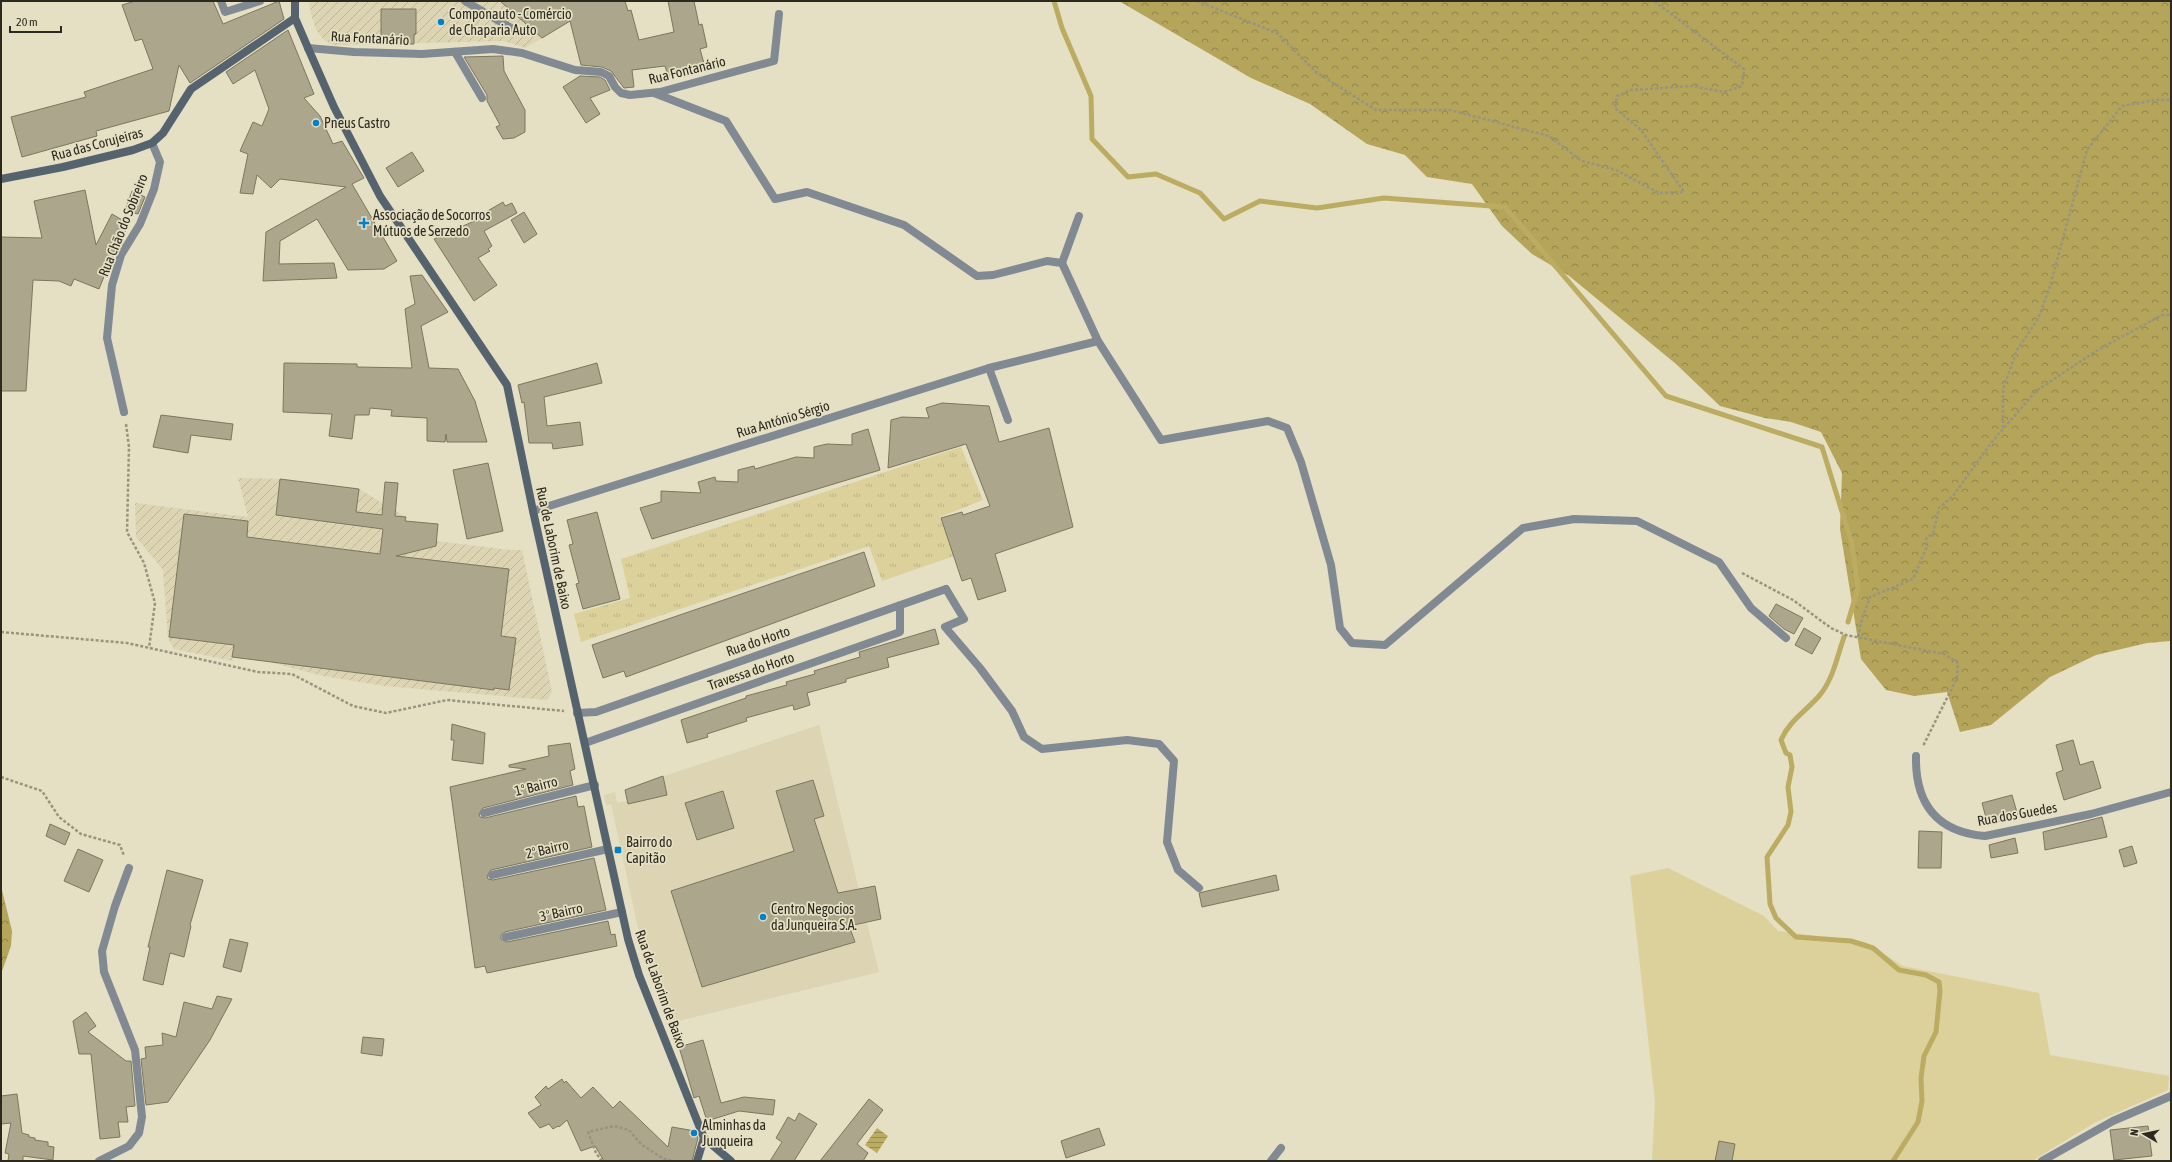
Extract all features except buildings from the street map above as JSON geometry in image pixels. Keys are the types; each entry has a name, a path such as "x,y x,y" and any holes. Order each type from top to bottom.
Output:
{"main road":[{"name":"Rua de Laborim de Baixo","path":"295,1 295,18 308,48 337,113 380,196 507,385 532,511 577,713 595,785 622,912 640,975 704,1138"},
{"name":"Rua das Corujeiras","path":"1,179 134,150 152,143 163,133 191,89 295,18"},
{"path":"697,1161 704,1138 731,1161"}],"street":[{"path":"221,1 225,12 260,1"},
{"path":"465,1 511,28"},
{"name":"Rua Fontanário","path":"308,48 377,53 422,54 493,49 522,53 574,70 601,72 609,76 615,87 621,93 630,95 654,93 774,61 779,14"},
{"path":"455,52 482,98"},
{"path":"654,93 726,121 775,199 807,192 904,226 977,276 993,275 1047,261 1062,263"},
{"name":"Rua Chão do Sobreiro","path":"124,412 107,338 112,285 121,255 140,224 154,189 160,162 152,143"},
{"path":"1079,216 1062,263 1098,341 1161,440 1268,421 1287,428 1301,462 1331,565 1340,628 1352,643 1385,645 1523,528 1574,519 1637,521 1719,562 1751,608 1786,638"},
{"name":"Rua António Sérgio","path":"532,511 989,368 1098,341"},
{"path":"989,368 1008,420"},
{"name":"Rua do Horto","path":"577,713 596,712 946,589 964,619 945,627 980,668 1012,711 1024,737 1042,749 1127,740 1159,744 1174,761 1167,842 1178,870 1199,888"},
{"name":"Travessa do Horto","path":"585,743 900,632 900,605"},
{"name":"Rua dos Guedes","path":"1916,756 1916,777 1925,805 1949,828 1969,835 1985,836 2091,814 2171,792"},
{"name":"1º Bairro","path":"484,813 595,785"},
{"name":"2º Bairro","path":"492,875 608,849"},
{"path":"99,1161 129,1146 139,1133 142,1117 135,1050 104,972 102,951 115,906 129,868"},
{"name":"3º Bairro","path":"506,937 622,912"},
{"path":"2042,1161 2113,1121 2171,1096"},
{"path":"1271,1161 1281,1148"}],"path":[{"path":"1197,1 1277,33 1316,72 1376,110 1450,110 1534,132 1549,136 1582,161 1616,170 1659,193 1684,192 1641,130 1615,108 1617,96 1631,90 1692,86 1724,92 1742,86 1744,69 1654,1"},
{"path":"2003,428 2003,389 2017,350 2038,319 2050,286 2087,150 2122,106 2155,100 2171,100"},
{"path":"1858,637 1862,619 1870,597 1912,579 1926,549 1926,539 1933,533 1939,508 1953,496 2003,428 2036,391 2096,351 2162,314 2171,315"},
{"path":"124,412 129,447 127,532 144,563 155,603 149,648"},
{"path":"1739,572 1793,600 1831,628 1846,635 1944,654 1958,663 1957,678 1916,756"},
{"path":"1,632 127,642 258,672 292,674 353,706 386,713 446,700 577,713"},
{"path":"1,776 42,791 59,817 81,834 120,845 129,868"},
{"path":"602,1161 596,1153 588,1132 614,1126 629,1130 642,1144 662,1158 672,1161"}],"shaded area":[{"name":"Componauto - Comércio de Chaparia Auto","path":"309,1 605,1 525,48 504,41 333,45 324,40 316,30"},
{"path":"238,478 281,479 359,489 406,517 403,537 510,550 522,550 552,692 547,700 385,686 323,676 270,662 232,657 233,661 174,649 168,638 163,570 136,537 135,503 248,517"},
{"path":"819,725 879,972 670,1023 642,946 611,804 606,805 604,795 615,792 617,803 627,801 625,789"},
{"path":"877,1128 888,1136 877,1153 865,1145"}],"green space":[{"path":"1119,1 2171,1 2171,641 2147,643 2096,655 2050,677 1991,725 1960,732 1947,692 1914,696 1886,690 1861,659 1840,529 1842,473 1821,432 1791,422 1765,418 1720,406 1676,364 1568,275 1532,254 1502,226 1472,184 1427,177 1405,155 1367,144 1310,104 1251,78"},
{"path":"961,447 983,500 940,517 954,556 882,581 869,546 581,642 574,614 630,598 621,559"},
{"path":"1668,868 1764,916 1778,931 1865,942 1903,966 2039,993 2050,1055 2169,1076 2168,1090 2094,1123 2032,1161 1652,1161 1655,1101 1630,876"},
{"path":"1,886 12,931 11,946 1,974"}],"waterway":[{"path":"1054,1 1062,28 1091,96 1092,139 1128,177 1156,174 1200,193 1224,219 1260,201 1317,208 1384,198 1505,207 1666,396 1822,447 1852,544 1858,588 1848,622"},
{"path":"1844,637 1834,668 1824,690 1788,727 1781,740 1786,753 1790,755 1792,767 1788,787 1791,812 1788,825 1767,857 1770,904 1776,918 1796,937 1851,941 1873,948 1899,970 1926,975 1939,982 1940,991 1936,1032 1924,1056 1921,1078 1922,1101 1918,1122 1893,1161"}],"place":[{"name":"Componauto - Comércio de Chaparia Auto","path":"441,22"},
{"name":"Pneus Castro","path":"316,123"},
{"name":"Associação de Socorros Mútuos de Serzedo","path":"364,223"},
{"name":"Bairro do Capitão","path":"618,850"},
{"name":"Centro Negocios da Junqueira S.A.","path":"763,917"},
{"name":"Alminhas da Junqueira","path":"694,1133"}]}
